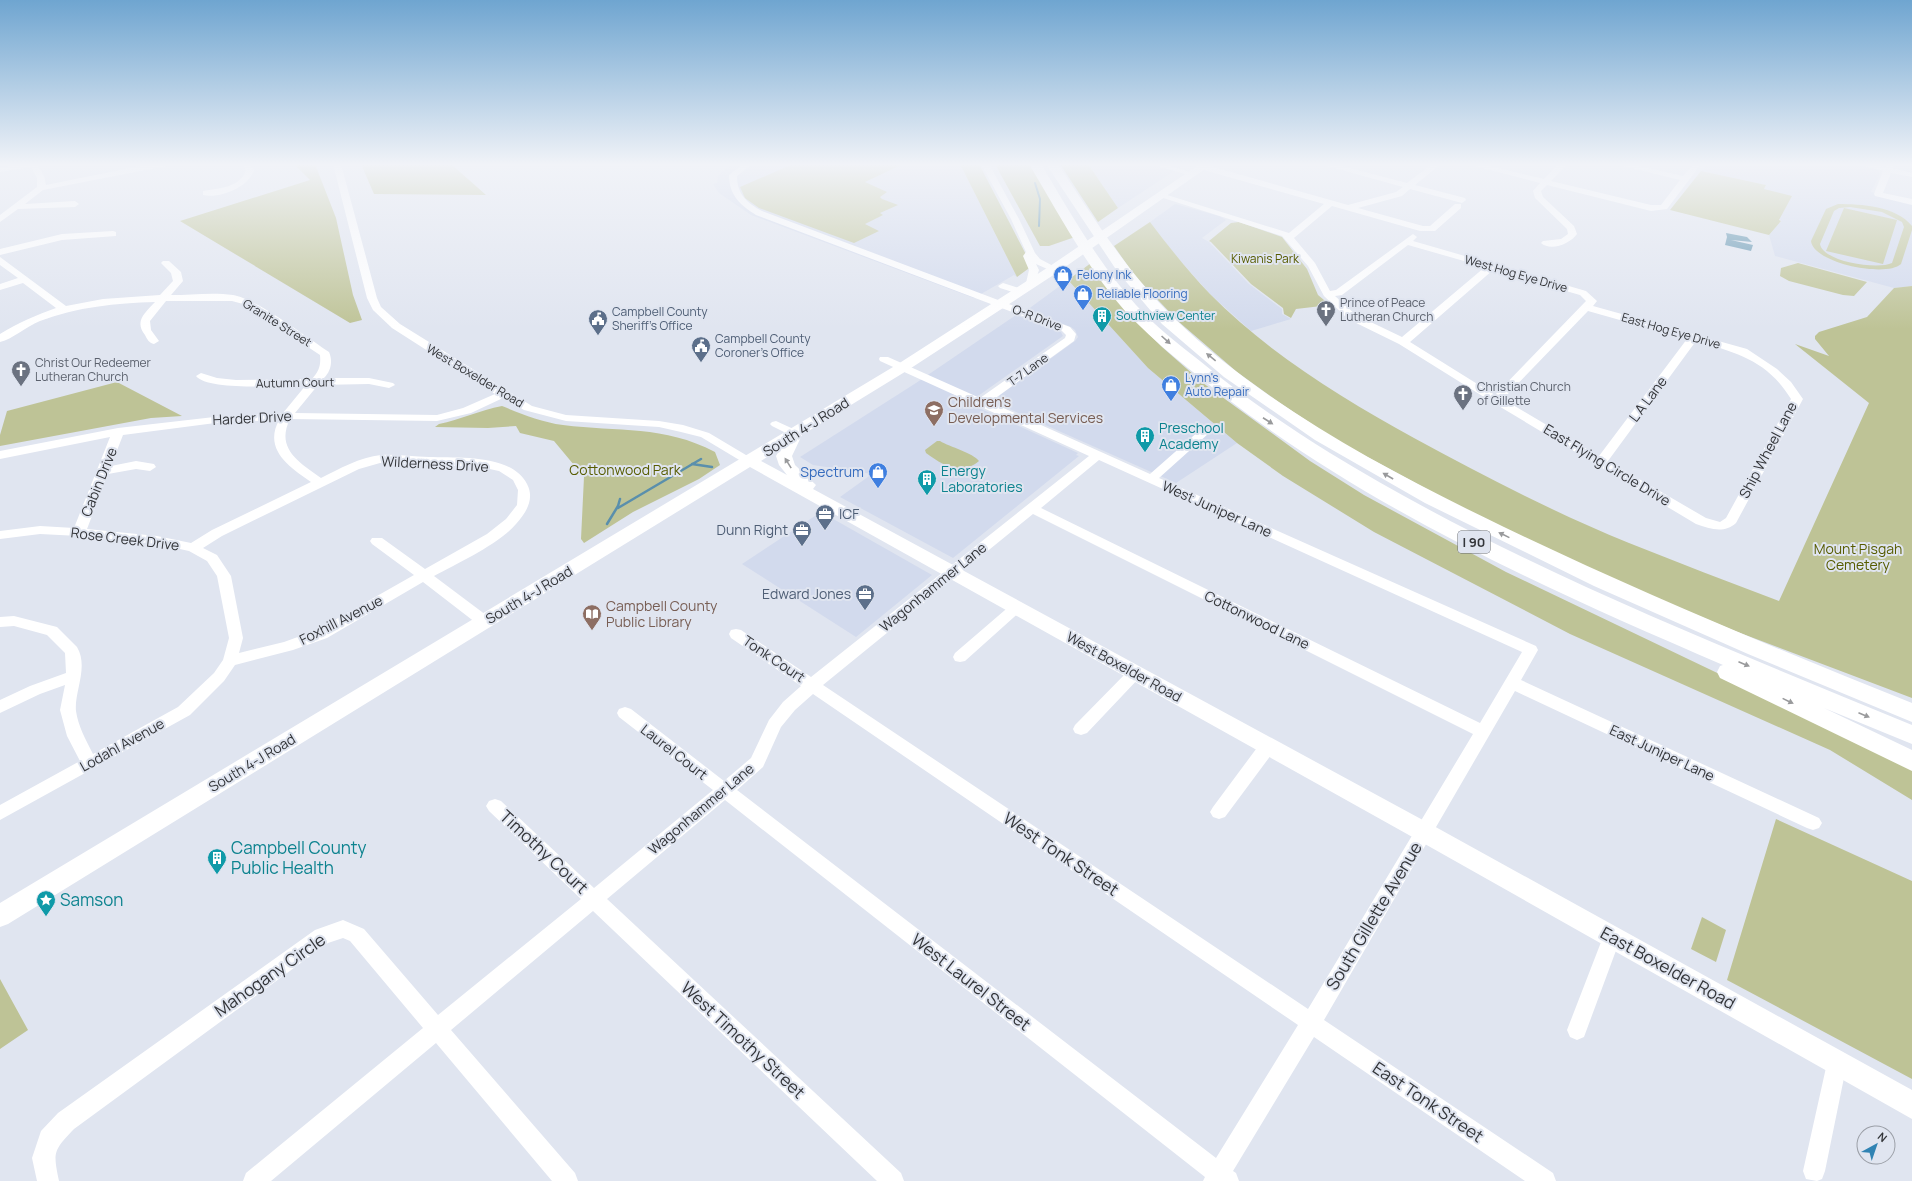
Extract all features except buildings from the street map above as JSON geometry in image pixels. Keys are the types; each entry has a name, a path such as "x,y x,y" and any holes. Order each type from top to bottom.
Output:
{"highway":[{"name":"I 90","path":"1069,219 1077,232 1206,353 1295,419 1361,461 1415,492 1576,570 1709,628 1912,713"},
{"name":"I 90","path":"1088,219 1091,223 1100,254 1131,307 1168,342 1211,379 1258,414 1332,463 1421,520 1510,566 1912,761"},
{"name":"I 90","path":"1332,463 1374,489 1439,524 1577,592 1912,735"},
{"name":"I 90","path":"1529,548 1769,649 1912,704"}],"main road":[{"name":"South 4-J Road","path":"0,916 903,368 1127,219"},
{"path":"796,434 784,456 785,462 825,501"},
{"path":"750,461 825,501"},
{"name":"West Boxelder Road","path":"825,501 1424,832"},
{"name":"East Boxelder Road","path":"1424,832 1912,1105"}],"street":[{"name":"West Boxelder Road","path":"352,219 372,298 386,319 503,394 528,408 546,414 588,420 659,424 684,429 705,435 750,461"},
{"name":"O-R Drive","path":"775,219 1066,329 1071,334"},
{"path":"1015,219 1031,253 1037,261 1054,269"},
{"path":"1239,219 1279,231 1290,237 1311,219"},
{"path":"1387,219 1423,229 1432,229 1443,219"},
{"path":"1546,243 1563,242 1568,240 1573,234 1571,228 1563,219"},
{"path":"1328,294 1339,293 1423,229"},
{"path":"0,252 62,237 113,234"},
{"name":"East Flying Circle Drive","path":"1290,237 1312,265 1328,294 1352,317 1403,342 1496,400 1700,521 1720,526"},
{"name":"West Hog Eye Drive","path":"1407,242 1583,293 1592,301 1586,307"},
{"path":"1031,253 1028,256 1034,270 1031,283"},
{"path":"0,260 63,310"},
{"path":"154,341 146,330 144,323 146,318 178,281 176,272 166,263"},
{"path":"1403,342 1491,266"},
{"path":"0,288 25,279"},
{"path":"1003,286 1019,292"},
{"name":"Granite Street","path":"0,339 21,326 63,310 95,303 217,296 233,298 246,302 325,354 326,364 323,373 287,416 281,426 279,440 282,449 289,459 320,483"},
{"path":"1496,400 1586,307"},
{"name":"East Hog Eye Drive","path":"1586,307 1743,351 1755,357"},
{"name":"T-7 Lane","path":"981,403 1070,339 1071,334"},
{"name":"L A Lane","path":"1601,461 1694,337"},
{"name":"Ship Wheel Lane","path":"1720,526 1727,524 1731,520 1797,399 1792,389 1755,357"},
{"name":"West Juniper Lane","path":"884,359 1531,650"},
{"name":"Autumn Court","path":"201,376 215,381 236,383 369,381 389,384"},
{"name":"Harder Drive","path":"0,455 118,432 223,419 287,416 437,418 467,411 503,394"},
{"path":"776,424 796,434"},
{"name":"Cabin Drive","path":"79,532 118,432"},
{"path":"1151,479 1204,432"},
{"name":"Wagonhammer Lane","path":"438,1029 757,762 775,724 789,706 812,685 1098,455"},
{"name":"Wilderness Drive","path":"193,548 217,533 354,466 380,459 480,462 503,468 518,478 524,490 523,505 511,522 492,537 425,576"},
{"path":"103,471 136,464 150,467"},
{"name":"Cottonwood Lane","path":"1031,508 1483,732"},
{"name":"Rose Creek Drive","path":"0,535 40,530 79,532 157,540 193,548 212,558 224,576 236,638 230,661"},
{"path":"377,541 485,622"},
{"name":"Foxhill Avenue","path":"230,661 263,654 315,637 425,576"},
{"path":"960,657 1016,607"},
{"path":"0,622 14,621 52,631 72,651 74,676 68,710 74,736 90,763"},
{"name":"Tonk Court","path":"736,634 812,685"},
{"name":"South Gillette Avenue","path":"1221,1178 1531,650"},
{"name":"Lodahl Avenue","path":"0,813 184,711 219,677 230,661"},
{"path":"1081,729 1135,672"},
{"path":"0,707 35,690 74,676"},
{"name":"East Juniper Lane","path":"1512,683 1813,823"},
{"name":"West Tonk Street","path":"812,685 1311,1023"},
{"name":"Laurel Court","path":"625,714 724,791"},
{"path":"1219,812 1268,746"},
{"name":"West Laurel Street","path":"724,791 1221,1178"},
{"name":"Timothy Court","path":"495,806 593,899"},
{"name":"West Timothy Street","path":"593,899 893,1181"},
{"name":"Mahogany Circle","path":"48,1181 43,1158 49,1138 66,1121 322,936 343,929 357,935 438,1029 564,1180"},
{"path":"1577,1030 1612,937"},
{"name":"East Tonk Street","path":"1311,1023 1545,1181"},
{"path":"254,1181 438,1029"},
{"path":"1814,1171 1837,1063"}],"shaded area":[{"path":"762,219 988,219 1017,277 1014,275 974,298"},
{"path":"1154,219 1226,220 1202,238 1209,242 1249,284 1282,309 1282,314 1291,319 1251,331 1211,295 1176,256 1150,222"},
{"path":"1780,219 1912,219 1912,286 1894,288 1775,256 1769,235 1781,221"},
{"path":"1068,280 1148,368 1237,443 1176,483 996,403 1000,395 1075,341 1078,337 1075,330 1071,327 1027,310"},
{"name":"Children's Developmental Services","path":"1016,315 1061,332 1063,336 968,403 1078,453 1076,455 1079,456 953,558 840,497 872,474 813,465 800,457 916,383"},
{"path":"821,512 932,575 856,637 742,564"}],"green space":[{"path":"186,219 336,219 353,295 362,320 350,323 180,221"},
{"path":"789,219 875,219 865,224 879,231 854,243"},
{"path":"988,219 1008,219 1032,266 1017,277"},
{"path":"1025,219 1064,219 1075,237 1049,246 1040,246"},
{"path":"1706,219 1779,219 1781,221 1769,235"},
{"path":"1821,219 1831,219 1820,244 1823,250 1831,256 1852,263 1875,266 1885,265 1892,263 1904,227 1902,222 1896,219 1905,219 1912,226 1901,264 1893,268 1866,269 1836,262 1824,256 1815,249 1811,241"},
{"path":"1839,219 1897,220 1883,264 1826,251"},
{"name":"Mount Pisgah Cemetery","path":"1150,222 1194,277 1232,315 1281,355 1360,407 1414,438 1520,494 1629,543 1779,601 1869,403 1795,344 1829,356 1815,339 1815,336 1819,332 1867,317 1894,288 1912,286 1912,698 1735,631 1532,546 1336,440 1280,403 1237,372 1179,322 1135,276 1114,246"},
{"name":"Kiwanis Park","path":"1239,222 1282,237 1307,269 1318,295 1330,305 1296,309 1291,318 1284,314 1283,308 1251,284 1209,241 1231,223"},
{"path":"1091,263 1125,310 1162,347 1203,383 1310,461 1364,495 1506,572 1912,766 1912,800 1830,750 1570,634 1374,532 1283,476 1237,443 1148,368 1068,280"},
{"path":"1798,263 1867,282 1854,296 1843,295 1789,281 1780,276 1781,268"},
{"path":"117,382 182,416 151,418 0,446 0,435 7,411"},
{"name":"Cottonwood Park","path":"502,406 555,424 659,433 677,437 696,443 715,452 720,465 699,479 633,512 584,543 581,539 584,477 554,441 520,433 516,426 488,428 435,427 439,424"},
{"path":"937,441 967,453 979,461 972,466 958,469 945,465 926,453 925,450"},
{"path":"1776,819 1912,881 1912,1079 1727,980"},
{"path":"1702,917 1726,930 1716,962 1691,949"},
{"path":"0,979 28,1030 0,1049"}],"water":[{"path":"1726,233 1747,237 1752,242 1731,240 1753,245 1751,251 1725,245 1727,237"}],"waterway":[{"path":"1039,219 1039,226"},
{"path":"692,464 701,459"},
{"path":"618,508 692,464"},
{"path":"692,464 712,467"},
{"path":"607,524 618,506 620,499"}],"place":[{"name":"Felony Ink","path":"1063,292"},
{"name":"Reliable Flooring","path":"1083,311"},
{"name":"Prince of Peace Lutheran Church","path":"1326,327"},
{"name":"Southview Center","path":"1102,333"},
{"name":"Campbell County Sheriff's Office","path":"598,336"},
{"name":"Campbell County Coroner's Office","path":"701,363"},
{"name":"Christ Our Redeemer Lutheran Church","path":"21,387"},
{"name":"Lynn's Auto Repair","path":"1171,402"},
{"name":"Christian Church of Gillette","path":"1463,411"},
{"name":"Children's Developmental Services","path":"934,427"},
{"name":"Preschool Academy","path":"1145,453"},
{"name":"Spectrum","path":"878,489"},
{"name":"Energy Laboratories","path":"927,496"},
{"name":"ICF","path":"825,531"},
{"name":"Dunn Right","path":"802,547"},
{"name":"Edward Jones","path":"865,611"},
{"name":"Campbell County Public Library","path":"592,631"},
{"name":"Campbell County Public Health","path":"217,875"},
{"name":"Samson","path":"46,917"}]}
